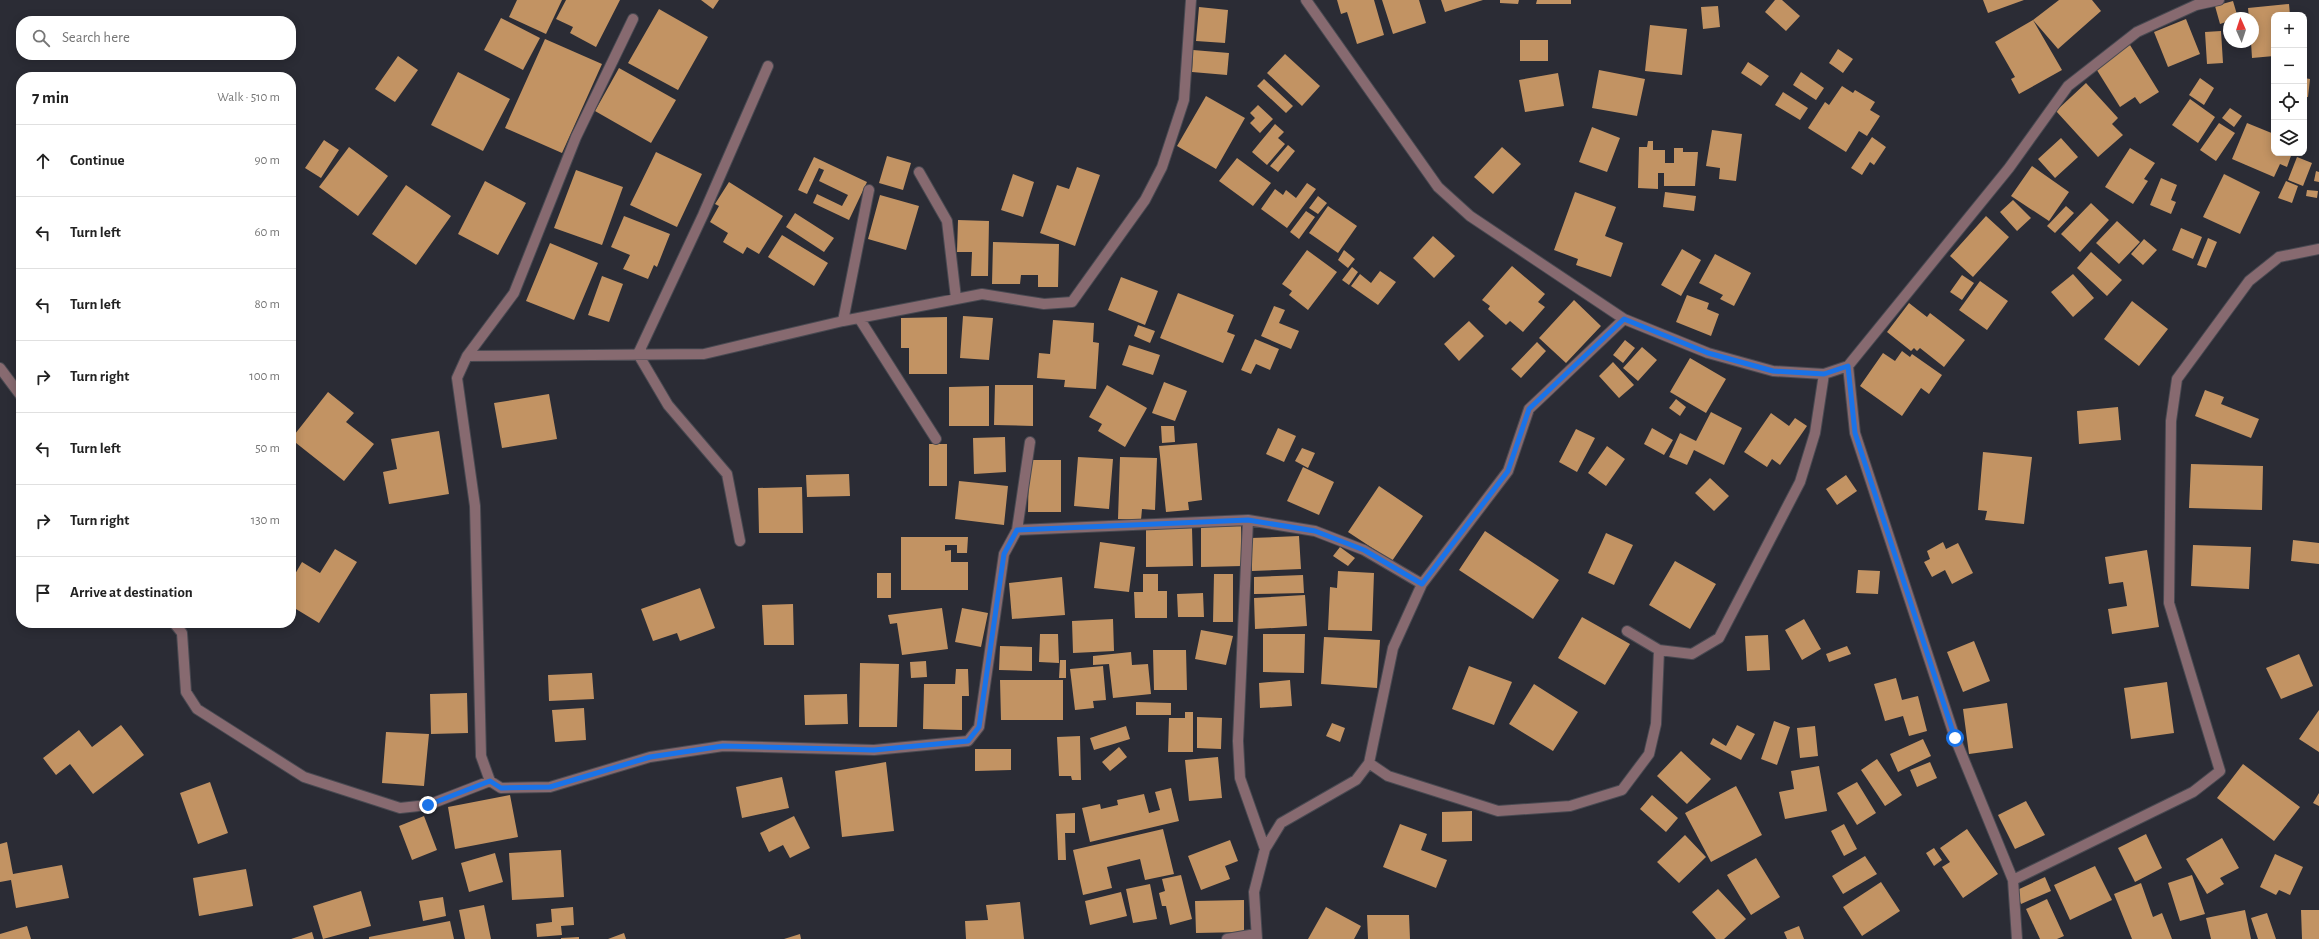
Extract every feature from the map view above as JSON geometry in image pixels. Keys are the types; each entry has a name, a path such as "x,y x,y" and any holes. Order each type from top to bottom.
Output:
{"street":[{"path":"467,356 704,354 843,321 982,294 1044,304 1072,302 1145,200 1162,168 1184,100 1192,0"},
{"path":"1306,0 1438,187 1470,216 1624,319 1708,353 1758,367 1773,371 1824,374 1848,366 2009,168 2068,86 2137,32 2196,5 2219,0"},
{"path":"633,19 576,137 514,293 467,356 457,378 475,506 481,756 490,781 501,788 550,787 650,757 723,746 874,750 968,741 979,727 1004,554 1017,530 1030,442"},
{"path":"638,354 703,215 768,66"},
{"path":"919,172 947,221 956,298"},
{"path":"843,321 869,190"},
{"path":"2013,880 2193,792 2220,771 2169,603 2171,421 2177,379 2249,281 2279,257 2319,249"},
{"path":"859,318 936,438"},
{"path":"1227,939 1257,936 1254,892 1265,849 1281,823 1356,780 1369,763 1392,648 1422,584 1508,471 1529,409 1624,319"},
{"path":"638,354 668,405 727,474 740,541"},
{"path":"1848,366 1855,433 1955,738 2013,880 2017,939"},
{"path":"0,368 16,389"},
{"path":"1627,632 1659,650 1692,654 1719,638 1800,482 1815,433 1824,374"},
{"path":"1017,530 1248,520 1315,531 1364,550 1422,584"},
{"path":"1248,520 1238,741 1239,763 1240,778 1265,849"},
{"path":"178,628 182,633 186,692 197,709 304,777 400,808 428,805 490,781"},
{"path":"1369,763 1388,776 1498,812 1570,806 1622,790 1649,754 1656,724 1659,650"}],"building":[{"path":"517,0 562,0 546,34 509,17"},
{"path":"566,0 620,0 596,47 570,33 573,27 556,19"},
{"path":"701,0 719,0 713,9"},
{"path":"1337,0 1374,0 1384,35 1357,44 1347,12 1341,14"},
{"path":"1382,0 1419,0 1426,23 1393,34"},
{"path":"1441,0 1483,0 1445,12"},
{"path":"1500,0 1519,0 1518,4 1500,3"},
{"path":"1537,0 1571,0 1571,4 1536,4"},
{"path":"1775,0 1782,0 1800,16 1786,31 1765,12"},
{"path":"1983,0 2024,0 1988,13"},
{"path":"2059,0 2092,0 2101,11 2058,49 2033,20"},
{"path":"2233,1 2236,12 2223,12 2223,23 2220,24 2215,6"},
{"path":"2289,4 2290,12 2271,12 2271,56 2252,58 2251,48 2259,48 2259,12 2248,12 2248,8"},
{"path":"1718,6 1720,27 1703,29 1701,7"},
{"path":"1199,7 1228,10 1225,43 1196,41"},
{"path":"659,9 708,37 678,90 628,63"},
{"path":"501,18 540,38 523,70 484,50"},
{"path":"2186,19 2200,54 2168,67 2154,32"},
{"path":"2033,20 2062,70 2019,94 2011,79 2015,77 1995,42"},
{"path":"1650,25 1687,29 1682,75 1645,71"},
{"path":"2221,31 2223,63 2207,64 2205,32"},
{"path":"545,39 602,64 562,153 505,128"},
{"path":"1520,40 1548,40 1548,61 1520,61"},
{"path":"2130,45 2159,92 2140,104 2135,97 2120,107 2095,67"},
{"path":"1838,49 1853,59 1843,73 1829,63"},
{"path":"1193,50 1229,53 1227,75 1192,72"},
{"path":"1285,54 1320,86 1302,106 1267,73"},
{"path":"398,56 418,70 395,102 375,89"},
{"path":"1748,62 1769,76 1761,86 1741,73"},
{"path":"619,68 676,100 651,143 595,111"},
{"path":"1599,70 1645,79 1637,116 1592,108"},
{"path":"458,72 510,99 483,151 431,125"},
{"path":"1801,72 1824,88 1816,100 1793,85"},
{"path":"1558,73 1564,106 1525,112 1519,80"},
{"path":"2200,78 2214,88 2204,105 2189,95"},
{"path":"2307,78 2310,79 2307,97"},
{"path":"1264,79 1293,106 1286,113 1257,86"},
{"path":"2086,83 2118,118 2112,124 2123,135 2098,157 2056,111"},
{"path":"1842,86 1853,93 1855,90 1875,102 1870,110 1880,116 1867,136 1859,131 1846,152 1808,128 1825,102 1829,105"},
{"path":"1783,92 1808,108 1800,120 1775,105"},
{"path":"1206,96 1245,118 1216,169 1177,146"},
{"path":"2190,99 2215,117 2198,143 2172,125"},
{"path":"1258,105 1273,119 1260,133 1250,123 1255,118 1250,113"},
{"path":"2230,108 2242,116 2234,127 2222,118"},
{"path":"2219,123 2235,133 2216,161 2200,150"},
{"path":"2247,123 2271,133 2271,156 2291,156 2287,167 2280,164 2274,177 2232,159"},
{"path":"1275,124 1284,132 1278,138 1285,144 1267,165 1252,152"},
{"path":"1592,127 1620,138 1607,172 1579,162"},
{"path":"1712,130 1742,134 1736,181 1719,179 1720,168 1706,166"},
{"path":"1872,137 1886,147 1874,165 1870,162 1862,175 1851,168"},
{"path":"2061,138 2078,157 2055,178 2038,159"},
{"path":"324,140 339,150 321,178 305,168"},
{"path":"1648,141 1653,141 1653,150 1665,150 1665,163 1674,163 1674,148 1683,148 1683,152 1698,152 1695,186 1664,186 1664,173 1658,173 1658,189 1638,188 1639,147 1647,147"},
{"path":"1288,145 1295,151 1278,172 1270,166"},
{"path":"349,147 388,176 358,216 319,187"},
{"path":"1502,147 1521,164 1493,194 1474,177"},
{"path":"2130,148 2155,163 2144,179 2148,181 2133,204 2105,187"},
{"path":"656,152 702,174 677,227 630,205"},
{"path":"887,156 911,163 903,190 879,183"},
{"path":"814,157 867,182 849,220 813,203 817,194 842,206 848,195 819,181 824,170 819,168 807,194 798,190"},
{"path":"2297,157 2312,163 2303,186 2288,180"},
{"path":"1237,158 1271,183 1253,206 1219,181"},
{"path":"2032,166 2069,192 2049,221 2011,196"},
{"path":"1077,167 1100,175 1075,246 1040,233 1057,185 1069,189"},
{"path":"576,170 623,187 602,245 554,228"},
{"path":"2316,171 2319,172 2319,182 2314,181"},
{"path":"1013,174 1034,182 1023,217 1001,210"},
{"path":"2224,174 2260,192 2240,234 2203,217"},
{"path":"2161,178 2177,185 2171,200 2176,202 2171,214 2150,205"},
{"path":"485,181 526,203 498,255 458,234"},
{"path":"2286,181 2298,186 2292,203 2278,198"},
{"path":"729,182 783,216 759,254 747,247 743,254 723,242 728,233 710,222 719,206 715,204"},
{"path":"1307,183 1316,189 1287,228 1261,209 1275,189 1283,195 1286,190 1296,198"},
{"path":"406,185 451,216 416,265 372,234"},
{"path":"2307,190 2318,191 2317,198 2306,196"},
{"path":"1575,192 1616,207 1605,236 1623,243 1611,277 1576,265 1578,259 1554,250"},
{"path":"1665,192 1696,196 1694,211 1663,207"},
{"path":"880,195 919,206 906,250 868,239"},
{"path":"1318,196 1327,203 1318,214 1309,208"},
{"path":"2013,200 2031,218 2017,231 2000,212"},
{"path":"2091,203 2109,220 2080,252 2061,234"},
{"path":"1328,206 1357,226 1338,253 1309,233"},
{"path":"2066,206 2074,213 2055,233 2047,226"},
{"path":"1306,211 1315,217 1299,239 1290,232"},
{"path":"795,213 834,238 824,252 786,227"},
{"path":"624,216 670,234 657,267 654,265 648,279 623,269 630,255 611,247"},
{"path":"1986,216 2009,237 1973,277 1950,256"},
{"path":"958,220 989,221 988,276 971,276 972,252 957,252"},
{"path":"2117,221 2140,242 2119,264 2096,243"},
{"path":"2181,228 2202,237 2193,259 2172,250"},
{"path":"782,235 828,263 814,286 768,257"},
{"path":"1433,236 1455,256 1434,278 1413,258"},
{"path":"2208,238 2217,242 2206,268 2197,265"},
{"path":"2144,239 2157,250 2143,265 2131,254"},
{"path":"993,242 1059,244 1058,287 1038,287 1038,275 1021,275 1020,284 992,284"},
{"path":"550,243 598,263 574,320 526,301"},
{"path":"1682,249 1701,260 1681,296 1661,285"},
{"path":"1307,250 1337,272 1308,310 1289,295 1292,291 1282,284"},
{"path":"1344,250 1355,259 1348,268 1338,260"},
{"path":"2091,252 2122,280 2107,296 2077,268"},
{"path":"1715,254 1751,273 1734,306 1720,299 1723,295 1699,283"},
{"path":"1512,266 1545,294 1538,302 1545,307 1523,332 1510,321 1506,325 1488,309 1490,306 1482,300"},
{"path":"1352,267 1358,272 1349,285 1342,280"},
{"path":"1380,271 1396,282 1378,305 1351,286 1360,274 1371,283"},
{"path":"2073,274 2094,298 2073,317 2051,292"},
{"path":"1962,275 1974,283 1962,300 1950,292"},
{"path":"602,276 623,284 609,322 588,315"},
{"path":"1121,277 1158,291 1145,325 1108,310"},
{"path":"1980,281 2008,301 1987,330 1959,310"},
{"path":"1178,293 1234,315 1227,332 1235,335 1223,363 1160,338"},
{"path":"1687,295 1709,303 1707,309 1719,314 1711,336 1676,322"},
{"path":"1574,300 1601,326 1566,363 1539,338"},
{"path":"2132,301 2168,329 2139,366 2104,339"},
{"path":"1909,303 1927,317 1930,313 1965,340 1944,367 1920,348 1917,351 1914,348 1911,351 1887,332"},
{"path":"1274,306 1285,310 1279,323 1299,331 1291,349 1261,336"},
{"path":"963,316 993,318 989,360 960,358"},
{"path":"947,317 947,374 909,374 909,348 901,348 901,318"},
{"path":"1053,320 1094,323 1093,342 1099,343 1096,389 1064,387 1065,380 1037,378 1039,353 1050,354"},
{"path":"1469,321 1484,336 1459,361 1444,344"},
{"path":"1138,325 1155,331 1150,343 1134,336"},
{"path":"1255,339 1279,349 1270,370 1256,364 1251,374 1241,370"},
{"path":"1625,340 1635,348 1623,363 1613,355"},
{"path":"1537,342 1546,351 1521,378 1511,369"},
{"path":"1129,345 1160,355 1153,375 1122,365"},
{"path":"1642,347 1657,360 1638,381 1623,368"},
{"path":"1902,351 1910,357 1912,354 1942,375 1929,394 1921,388 1902,416 1860,386 1883,353 1895,361"},
{"path":"1690,358 1726,379 1706,413 1670,392"},
{"path":"1613,362 1634,385 1619,398 1599,376"},
{"path":"1164,382 1187,391 1175,421 1152,413"},
{"path":"995,385 1033,385 1033,426 994,425"},
{"path":"1107,385 1147,408 1125,447 1098,431 1102,424 1089,417"},
{"path":"989,386 989,426 949,426 949,387"},
{"path":"2205,390 2224,397 2221,404 2259,419 2251,438 2195,416"},
{"path":"328,392 354,413 346,422 374,444 344,481 296,443 296,433"},
{"path":"549,394 557,439 502,448 494,403"},
{"path":"1676,399 1686,407 1680,416 1669,408"},
{"path":"2118,407 2121,440 2079,444 2077,411"},
{"path":"1711,412 1742,428 1724,465 1694,450 1687,465 1669,457 1680,433 1696,441"},
{"path":"1771,413 1789,426 1795,418 1807,426 1780,465 1772,459 1767,467 1744,452"},
{"path":"1161,426 1174,426 1175,442 1162,443"},
{"path":"1278,428 1296,436 1284,462 1266,454"},
{"path":"1652,428 1673,440 1664,455 1644,444"},
{"path":"1576,429 1595,438 1577,472 1559,462"},
{"path":"439,431 449,494 389,504 383,472 397,469 391,439"},
{"path":"1005,437 1006,472 974,474 973,438"},
{"path":"1197,443 1202,500 1188,502 1189,510 1166,512 1159,446"},
{"path":"929,444 947,444 947,486 929,486"},
{"path":"1607,446 1625,459 1606,486 1588,473"},
{"path":"1302,448 1315,453 1308,468 1295,461"},
{"path":"1983,452 2032,457 2024,524 1985,520 1987,511 1978,510"},
{"path":"1078,457 1113,459 1109,509 1074,506"},
{"path":"1120,457 1157,458 1155,510 1142,509 1141,520 1118,519"},
{"path":"1029,460 1061,460 1061,512 1028,512"},
{"path":"2191,464 2263,466 2262,510 2189,508"},
{"path":"1303,467 1334,482 1319,515 1287,501"},
{"path":"849,474 850,496 807,497 806,475"},
{"path":"1846,475 1857,491 1837,505 1826,489"},
{"path":"1710,478 1729,496 1714,511 1695,493"},
{"path":"959,481 1008,486 1004,525 955,519"},
{"path":"1379,486 1423,516 1392,561 1348,532"},
{"path":"802,487 803,533 759,533 758,488"},
{"path":"1241,526 1242,566 1201,567 1201,527"},
{"path":"1192,528 1193,566 1146,567 1146,529"},
{"path":"1485,531 1559,580 1533,619 1459,570"},
{"path":"1606,533 1633,545 1614,585 1588,573"},
{"path":"1299,536 1301,569 1252,571 1251,538"},
{"path":"901,537 968,537 967,553 957,553 957,545 945,545 945,551 951,550 951,562 968,562 968,590 901,590"},
{"path":"2293,540 2319,543 2319,564 2291,561"},
{"path":"1100,542 1135,547 1129,592 1094,588"},
{"path":"1943,542 1946,549 1958,543 1973,573 1952,584 1945,570 1932,577 1924,562 1930,559 1927,551"},
{"path":"2193,545 2251,547 2249,589 2191,586"},
{"path":"1340,547 1355,558 1348,566 1333,556"},
{"path":"335,549 357,562 319,623 296,609 296,572 302,562 320,573"},
{"path":"2147,550 2159,627 2112,634 2108,609 2127,606 2123,582 2109,584 2105,557"},
{"path":"1675,561 1716,584 1690,629 1649,605"},
{"path":"1858,570 1880,571 1878,594 1856,593"},
{"path":"1338,571 1374,573 1372,631 1328,630 1330,587 1337,588"},
{"path":"877,573 891,573 891,598 877,598"},
{"path":"1143,574 1158,574 1158,591 1167,591 1167,618 1135,618 1134,592 1143,592"},
{"path":"1214,574 1233,574 1233,622 1213,622"},
{"path":"1303,575 1304,593 1254,594 1254,577"},
{"path":"1062,577 1065,615 1012,619 1009,583"},
{"path":"700,588 715,628 680,641 677,633 653,641 641,609"},
{"path":"1203,593 1204,617 1178,617 1177,594"},
{"path":"1305,595 1307,626 1255,629 1254,598"},
{"path":"793,604 794,645 764,645 762,605"},
{"path":"942,608 948,649 902,655 897,623 890,624 888,615"},
{"path":"962,608 988,613 981,647 955,642"},
{"path":"1582,617 1630,644 1605,685 1558,658"},
{"path":"1113,619 1114,651 1073,653 1072,621"},
{"path":"1804,619 1821,649 1802,660 1785,630"},
{"path":"1201,630 1233,636 1226,665 1195,659"},
{"path":"1040,634 1058,634 1059,663 1039,662"},
{"path":"1263,634 1305,634 1304,673 1263,672"},
{"path":"1768,635 1770,670 1747,671 1745,636"},
{"path":"1324,637 1380,640 1377,688 1321,684"},
{"path":"1974,641 1990,681 1963,692 1947,652"},
{"path":"1000,646 1032,647 1032,671 999,670"},
{"path":"1847,646 1851,654 1829,662 1826,654"},
{"path":"1153,650 1186,650 1187,690 1154,690"},
{"path":"1131,652 1132,665 1148,664 1151,694 1113,698 1109,664 1093,665 1093,656"},
{"path":"2299,654 2313,686 2281,699 2266,668"},
{"path":"1060,660 1066,660 1066,678 1059,678"},
{"path":"926,661 927,677 911,678 910,662"},
{"path":"860,663 899,664 897,727 859,727"},
{"path":"1103,666 1106,700 1093,701 1094,708 1075,710 1070,669"},
{"path":"1469,666 1512,682 1494,725 1452,709"},
{"path":"956,669 968,669 969,696 962,696 962,730 923,729 924,684 955,684"},
{"path":"592,673 594,699 549,701 548,675"},
{"path":"1896,678 1902,700 1918,696 1927,731 1909,736 1903,716 1885,721 1874,684"},
{"path":"1000,680 1063,680 1063,720 1001,720"},
{"path":"1290,680 1292,706 1260,708 1259,683"},
{"path":"2167,682 2174,733 2131,739 2124,688"},
{"path":"1534,684 1578,712 1553,751 1509,724"},
{"path":"467,693 468,733 431,734 430,694"},
{"path":"847,694 848,724 805,725 804,695"},
{"path":"1136,702 1171,703 1171,715 1136,715"},
{"path":"2007,703 2013,748 1969,754 1963,709"},
{"path":"584,708 586,740 555,742 552,710"},
{"path":"2319,710 2319,752 2299,739"},
{"path":"1185,712 1193,712 1193,752 1168,752 1169,718 1185,718"},
{"path":"1197,717 1222,718 1221,749 1197,748"},
{"path":"1774,721 1790,727 1777,765 1761,759"},
{"path":"1332,723 1345,728 1340,742 1326,736"},
{"path":"121,725 144,755 93,794 70,764 56,775 43,758 79,730 92,747"},
{"path":"1737,725 1755,734 1741,760 1710,744 1713,738 1726,746"},
{"path":"1126,726 1130,739 1094,750 1090,738"},
{"path":"1815,726 1818,756 1800,758 1797,728"},
{"path":"386,732 429,734 424,786 382,783"},
{"path":"1080,736 1081,780 1072,780 1071,776 1059,776 1057,737"},
{"path":"1923,739 1931,756 1898,772 1890,754"},
{"path":"1119,747 1127,757 1110,771 1102,762"},
{"path":"975,749 1011,749 1011,770 975,771"},
{"path":"1681,751 1711,779 1687,804 1657,776"},
{"path":"1218,757 1222,798 1189,801 1185,760"},
{"path":"1877,759 1902,795 1885,806 1861,770"},
{"path":"886,762 894,831 842,837 835,771"},
{"path":"1930,762 1937,778 1917,787 1910,770"},
{"path":"2243,764 2300,807 2274,841 2217,798"},
{"path":"1819,766 1827,811 1785,819 1779,792 1794,789 1791,771"},
{"path":"782,777 789,808 742,818 736,787"},
{"path":"210,782 228,833 198,844 180,793"},
{"path":"1857,782 1876,813 1857,825 1837,793"},
{"path":"1736,786 1762,835 1711,862 1685,813"},
{"path":"1171,788 1179,821 1090,842 1082,808 1100,804 1101,809 1118,805 1117,800 1144,794 1149,813 1160,810 1155,792"},
{"path":"2319,793 2319,806 2313,803"},
{"path":"510,795 518,837 455,849 448,807"},
{"path":"1652,795 1678,818 1666,832 1640,809"},
{"path":"2026,801 2045,835 2015,849 1998,815"},
{"path":"1472,811 1472,841 1442,842 1442,812"},
{"path":"1075,813 1075,833 1065,833 1066,860 1058,860 1056,814"},
{"path":"424,816 437,850 412,860 399,826"},
{"path":"794,816 810,848 790,858 783,845 769,852 760,833"},
{"path":"1400,824 1427,834 1421,850 1447,860 1436,888 1383,867"},
{"path":"1844,824 1857,849 1844,856 1831,831"},
{"path":"1163,829 1174,874 1145,880 1140,859 1107,867 1112,888 1083,895 1073,850"},
{"path":"1967,829 1998,874 1963,898 1942,867 1950,862 1940,848"},
{"path":"2146,834 2162,868 2135,882 2118,848"},
{"path":"1685,835 1706,857 1679,883 1657,862"},
{"path":"2222,838 2239,868 2220,878 2224,884 2207,894 2186,859"},
{"path":"1230,840 1238,861 1225,866 1230,879 1201,890 1188,856"},
{"path":"7,842 13,874 62,865 69,898 16,908 11,880 0,882 0,844"},
{"path":"1934,848 1942,860 1934,866 1926,853"},
{"path":"561,850 564,897 512,900 509,853"},
{"path":"495,853 503,882 469,892 461,863"},
{"path":"2275,854 2303,867 2290,895 2279,890 2276,895 2260,887"},
{"path":"1865,856 1877,874 1843,894 1832,876"},
{"path":"1756,858 1780,897 1751,915 1727,875"},
{"path":"2095,866 2112,900 2070,920 2054,885"},
{"path":"246,869 253,906 199,916 193,878"},
{"path":"1181,875 1192,919 1170,925 1166,906 1162,906 1159,893 1165,891 1162,879"},
{"path":"2192,875 2205,914 2180,921 2168,883"},
{"path":"2045,877 2051,891 2021,904 2015,891"},
{"path":"1881,882 1900,911 1862,936 1843,907"},
{"path":"2141,883 2153,917 2162,913 2172,939 2132,939 2114,894"},
{"path":"1150,884 1157,919 1133,923 1126,889"},
{"path":"1718,889 1746,919 1724,939 1716,939 1692,912"},
{"path":"361,891 371,926 323,939 313,906"},
{"path":"1121,892 1127,916 1090,925 1085,901"},
{"path":"443,897 446,916 423,921 419,901"},
{"path":"2047,899 2064,936 2057,939 2040,939 2026,909"},
{"path":"1244,900 1244,932 1196,933 1195,901"},
{"path":"1020,902 1024,939 966,939 965,921 988,920 986,905"},
{"path":"484,905 491,939 465,939 459,910"},
{"path":"573,907 574,925 561,926 562,935 537,937 536,924 552,922 551,909"},
{"path":"1326,907 1361,926 1354,939 1308,939"},
{"path":"2245,910 2251,939 2211,939 2206,918"},
{"path":"2301,910 2319,910 2319,939 2302,939"},
{"path":"2267,913 2276,939 2258,939 2251,918"},
{"path":"1367,915 1409,915 1410,939 1368,939"},
{"path":"450,921 454,939 369,939 369,937"},
{"path":"27,926 31,939 0,939 0,934"},
{"path":"1799,926 1804,939 1787,939 1784,932"},
{"path":"312,932 314,939 291,939"},
{"path":"624,933 626,939 608,939"},
{"path":"800,934 801,939 784,939"},
{"path":"579,937 579,939 561,939 561,938"}],"route":[{"path":"428,805 490,781 501,788 550,787 650,757 723,746 874,750 968,741 979,727 1004,554 1017,530 1248,520 1315,531 1364,550 1422,584 1508,471 1529,409 1624,319 1708,353 1773,371 1824,374 1848,366 1855,433 1955,738"}]}
